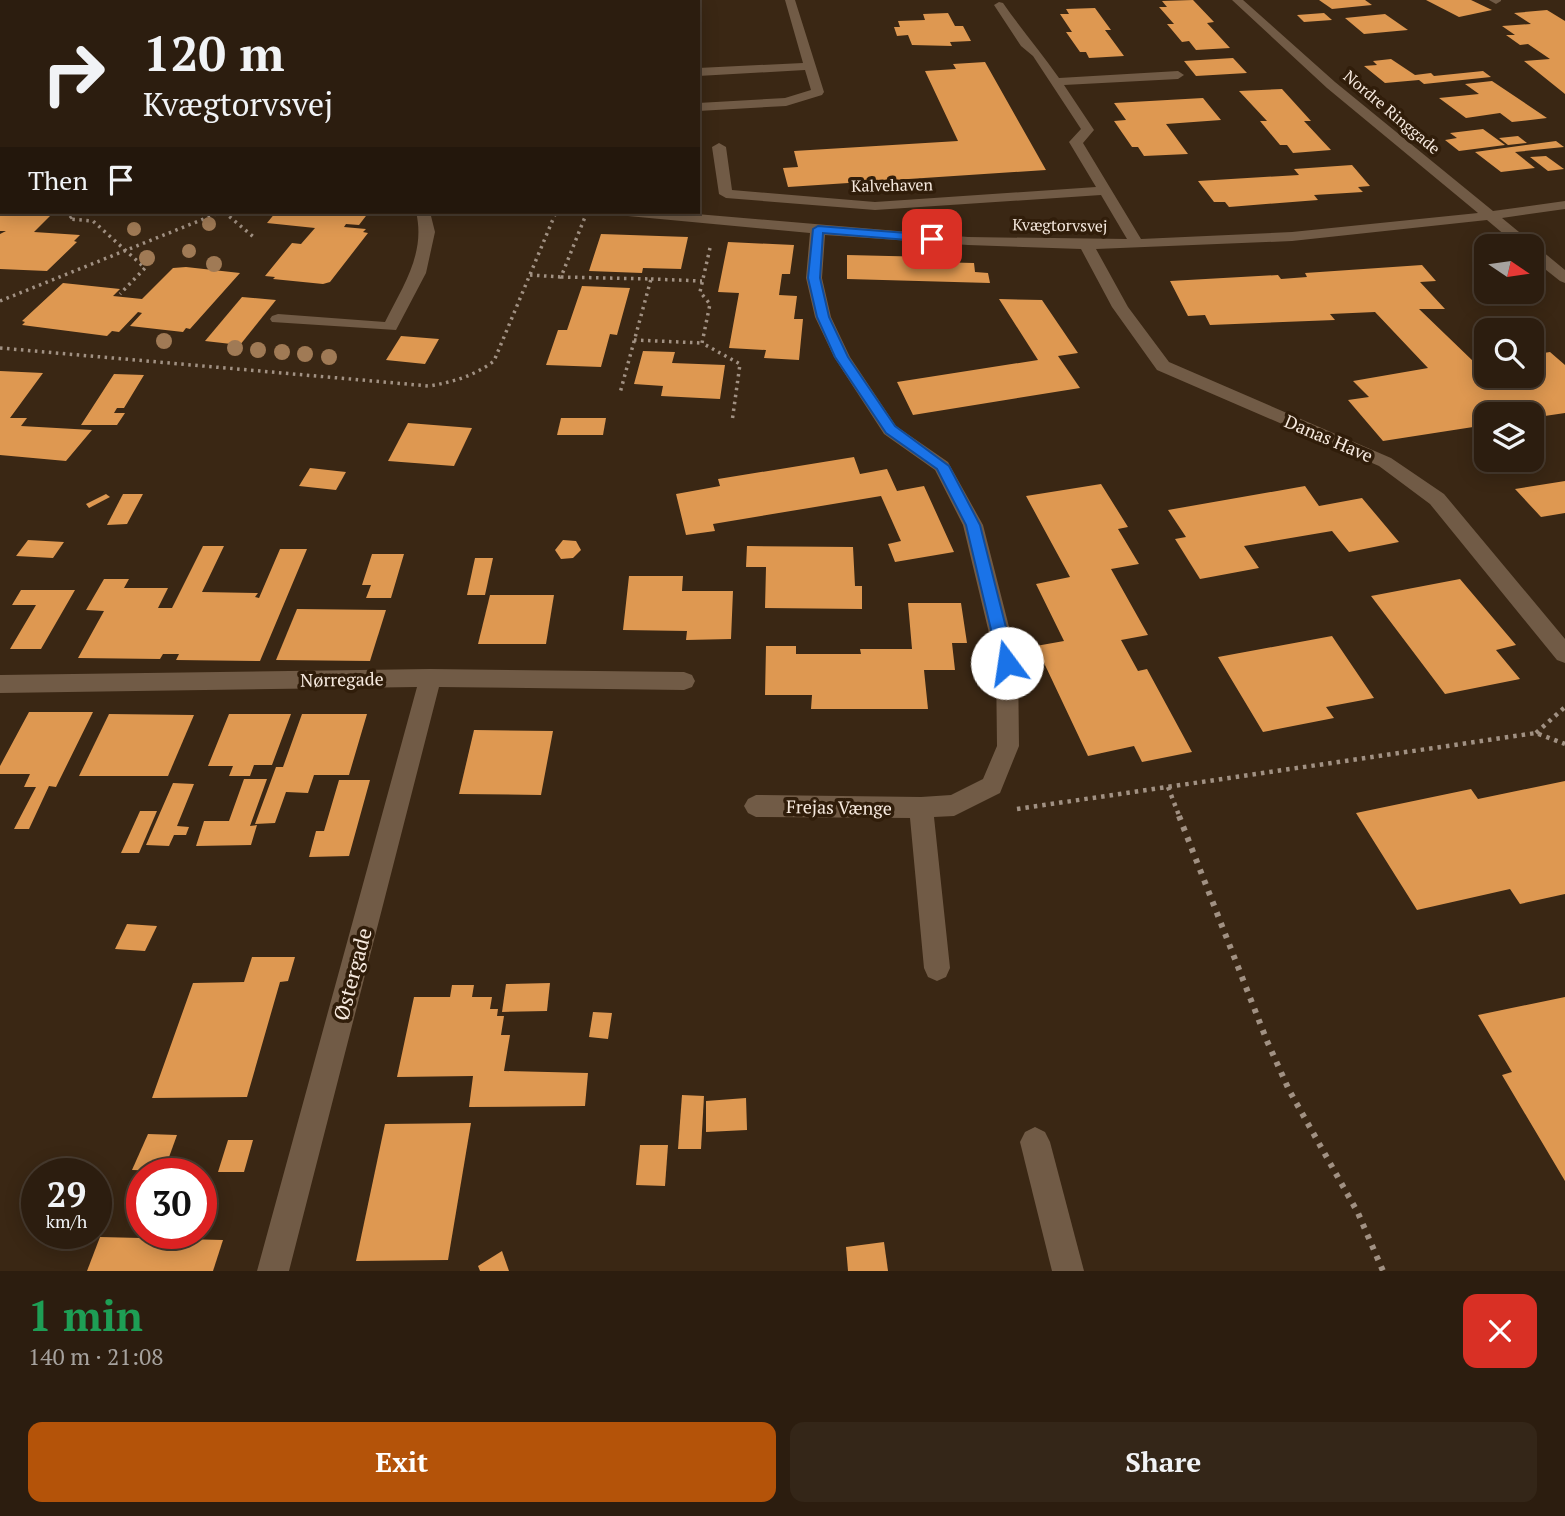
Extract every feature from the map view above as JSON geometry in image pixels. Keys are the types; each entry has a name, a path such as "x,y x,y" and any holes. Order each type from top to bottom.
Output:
{"street":[{"path":"700,107 786,102 818,92 790,0"},
{"name":"Nordre Ringgade","path":"1237,0 1331,85 1512,234"},
{"path":"999,5 1025,44 1037,54 1088,130 1076,142 1136,243"},
{"path":"700,72 810,66"},
{"path":"1056,82 1178,75"},
{"name":"Kalvehaven","path":"719,148 726,194 875,206 1105,191"},
{"name":"Kvægtorvsvej","path":"650,214 932,239 1213,243 1326,236 1565,205"},
{"path":"278,319 390,327 418,273 428,232 424,214"},
{"name":"Frejas Vænge","path":"756,806 921,808 956,804 992,786 1007,746 1007,663 973,525 942,466 891,430 842,357 823,317 814,278 818,229"},
{"name":"Danas Have","path":"1086,243 1100,277 1138,336 1163,366 1385,462 1437,499 1565,654"},
{"name":"Nordre Ringgade","path":"1544,260 1565,278"},
{"name":"Nørregade","path":"0,684 430,678 684,681"},
{"name":"Østergade","path":"273,1271 430,678"},
{"path":"921,808 937,968"},
{"path":"1035,1142 1068,1271"}],"path":[{"path":"75,214 69,219 93,221 145,268 120,294"},
{"path":"0,301 217,214"},
{"path":"225,214 257,239"},
{"path":"561,277 586,214"},
{"path":"702,343 710,304 700,292 716,220"},
{"path":"530,275 703,281"},
{"path":"620,393 651,279"},
{"path":"634,340 702,343 740,364 732,422"},
{"path":"1536,733 1565,707"},
{"path":"956,804 991,813 1536,733 1565,744"},
{"path":"1168,787 1267,1041 1289,1090 1358,1213 1383,1271"}],"building":[{"path":"1193,0 1214,22 1207,23 1230,48 1196,50 1189,41 1182,42 1167,24 1174,24 1159,7 1167,7 1162,1"},
{"path":"1319,0 1365,0 1372,5 1332,9"},
{"path":"1426,0 1471,0 1492,10 1459,17"},
{"path":"1095,8 1111,30 1105,30 1124,56 1089,58 1086,52 1080,52 1066,32 1072,32 1060,14 1069,14 1066,9"},
{"path":"1547,10 1565,21 1565,94 1524,61 1550,59 1528,44 1520,45 1506,35 1515,35 1502,26 1531,24 1514,13"},
{"path":"948,13 955,26 963,26 971,41 950,42 952,46 912,45 908,35 897,36 894,27 900,27 898,21 925,20 923,14"},
{"path":"1324,13 1332,20 1304,22 1297,15"},
{"path":"1385,14 1408,30 1364,34 1345,18"},
{"path":"1233,58 1247,73 1196,76 1184,61"},
{"path":"1391,59 1415,75 1431,73 1434,76 1483,71 1491,77 1424,84 1419,80 1385,83 1364,66 1377,65 1373,61"},
{"path":"985,62 1046,170 788,187 783,168 798,167 794,151 958,141 925,71 956,69 953,64"},
{"path":"1492,81 1547,118 1512,122 1500,113 1466,118 1439,98 1479,94 1465,84"},
{"path":"1282,89 1311,121 1304,121 1331,150 1293,153 1287,145 1280,145 1260,121 1267,121 1239,91"},
{"path":"1203,98 1221,120 1166,124 1188,154 1144,156 1138,147 1132,147 1114,121 1126,120 1114,103"},
{"path":"1483,129 1505,145 1459,151 1445,140 1457,138 1450,133"},
{"path":"1518,136 1527,143 1508,145 1499,138"},
{"path":"1556,141 1564,147 1515,152 1535,168 1501,172 1475,152"},
{"path":"1546,156 1564,169 1548,171 1530,157"},
{"path":"1352,165 1370,186 1358,187 1363,192 1314,195 1318,200 1229,207 1225,202 1214,202 1198,181 1299,175 1294,169"},
{"path":"0,214 64,214 51,215 34,232 80,235 74,241 77,242 47,271 0,269 0,234 6,231 0,231"},
{"path":"274,214 367,214 359,225 346,224 344,227 366,229 363,232 368,233 330,282 323,284 265,276 292,243 301,244 315,228 267,223"},
{"path":"601,234 688,237 681,269 643,268 642,273 589,271"},
{"path":"728,242 794,245 790,274 782,274 779,295 797,296 794,319 803,319 799,360 764,358 766,350 729,348 739,293 718,292"},
{"path":"847,255 931,257 931,262 974,263 975,272 988,273 990,283 847,279"},
{"path":"1422,265 1436,281 1420,282 1445,309 1419,309 1474,362 1474,388 1544,388 1544,353 1550,352 1565,365 1565,413 1544,416 1544,402 1474,402 1474,427 1383,441 1348,400 1369,397 1353,381 1428,368 1375,312 1330,314 1335,320 1210,325 1205,315 1188,316 1170,281 1278,275 1281,279 1307,277 1305,273"},
{"path":"173,268 240,273 190,329 186,328 183,332 130,326 142,313 138,312 119,332 112,331 107,336 22,325 25,322 22,321 63,283 120,289 113,296 142,299"},
{"path":"582,286 630,288 617,335 610,334 601,367 546,365 558,330 567,330"},
{"path":"242,297 276,300 240,345 205,341"},
{"path":"999,299 1042,300 1078,353 1058,356 1080,388 913,415 897,382 1038,360"},
{"path":"401,336 439,339 425,364 386,360"},
{"path":"643,351 675,352 672,363 725,365 720,399 661,396 663,386 634,384"},
{"path":"0,371 43,373 10,418 27,418 21,426 92,430 66,461 0,455"},
{"path":"114,374 144,375 124,408 117,408 114,413 125,413 117,425 81,425"},
{"path":"561,418 606,418 603,435 557,435"},
{"path":"408,423 472,428 454,466 388,461"},
{"path":"854,457 860,474 887,469 897,491 924,486 954,552 895,562 888,544 901,541 881,496 713,524 715,531 686,535 676,494 720,486 718,479"},
{"path":"310,468 346,472 336,490 299,486"},
{"path":"1565,481 1565,513 1541,517 1515,489"},
{"path":"1101,484 1128,527 1118,529 1139,564 1111,569 1148,635 1121,640 1138,671 1147,669 1192,752 1142,762 1134,746 1088,756 1036,646 1064,641 1036,584 1070,577 1026,496"},
{"path":"1305,486 1319,506 1362,498 1399,542 1349,552 1332,531 1244,546 1259,568 1200,579 1175,539 1186,537 1168,510"},
{"path":"106,494 110,497 89,508 86,504"},
{"path":"123,494 143,494 127,524 107,525"},
{"path":"28,540 64,542 53,558 16,556"},
{"path":"563,540 576,541 581,550 573,558 561,559 555,550"},
{"path":"203,546 224,546 202,592 258,593 255,597 259,598 280,549 307,549 260,661 176,660 179,654 163,654 160,659 78,658 104,611 86,610 104,579 129,579 124,588 168,588 158,608 172,608"},
{"path":"747,546 853,547 855,586 862,586 862,609 765,608 766,567 746,567"},
{"path":"372,554 404,554 391,598 366,598 371,585 362,585"},
{"path":"475,558 493,558 485,595 467,595"},
{"path":"629,576 683,576 682,591 733,591 731,639 686,640 687,631 623,630"},
{"path":"1460,579 1516,645 1496,650 1520,679 1445,694 1371,596"},
{"path":"21,590 75,590 41,649 10,649 36,605 12,605"},
{"path":"490,595 554,595 546,644 478,644"},
{"path":"908,603 961,603 967,643 952,643 955,670 924,670 928,709 811,709 812,695 765,695 766,646 796,646 796,654 861,654 860,649 912,649"},
{"path":"297,609 386,610 370,661 276,660"},
{"path":"1332,636 1374,698 1326,707 1334,718 1263,732 1218,657"},
{"path":"29,712 93,712 56,787 49,786 29,829 14,829 36,787 24,787 30,774 0,774 0,766"},
{"path":"109,714 194,715 168,776 79,776"},
{"path":"229,714 291,714 272,765 254,765 250,776 229,776 233,766 208,766"},
{"path":"302,714 367,714 349,775 314,775 308,793 286,792 275,823 255,824 276,767 283,767"},
{"path":"474,730 553,731 541,795 459,794"},
{"path":"244,779 267,779 250,826 257,825 251,845 196,846 204,821 229,821"},
{"path":"339,780 370,780 349,856 309,857 316,831 324,831"},
{"path":"1565,781 1565,894 1520,904 1510,889 1417,910 1356,813 1471,789 1478,799"},
{"path":"173,783 194,784 177,826 189,827 186,835 174,835 169,846 146,845"},
{"path":"140,811 157,811 139,853 121,853"},
{"path":"127,924 157,926 145,951 115,949"},
{"path":"252,957 295,957 288,981 280,982 247,1097 152,1098 193,983 244,982"},
{"path":"550,983 547,1011 502,1012 506,984"},
{"path":"452,985 474,985 472,997 492,997 490,1009 498,1009 497,1016 504,1016 501,1035 510,1035 504,1071 588,1073 585,1106 469,1107 473,1076 397,1077 414,997 450,997"},
{"path":"1565,997 1565,1181 1502,1075 1512,1072 1478,1015"},
{"path":"593,1012 612,1013 608,1039 589,1037"},
{"path":"682,1095 704,1096 701,1149 678,1149"},
{"path":"746,1098 747,1130 706,1132 706,1101"},
{"path":"471,1123 448,1260 356,1261 385,1124"},
{"path":"148,1134 177,1135 169,1158 137,1158"},
{"path":"228,1140 253,1140 244,1172 218,1172"},
{"path":"640,1145 668,1145 665,1186 636,1185"},
{"path":"112,1237 126,1238 126,1249 217,1249 217,1240 223,1240 213,1271 87,1271 95,1249 112,1249"},
{"path":"884,1242 888,1271 848,1271 846,1247"},
{"path":"502,1251 509,1271 480,1271 478,1266"}],"route":[{"path":"932,239 818,229 814,278 823,317 842,357 891,430 942,466 973,525 1007,663"}]}
